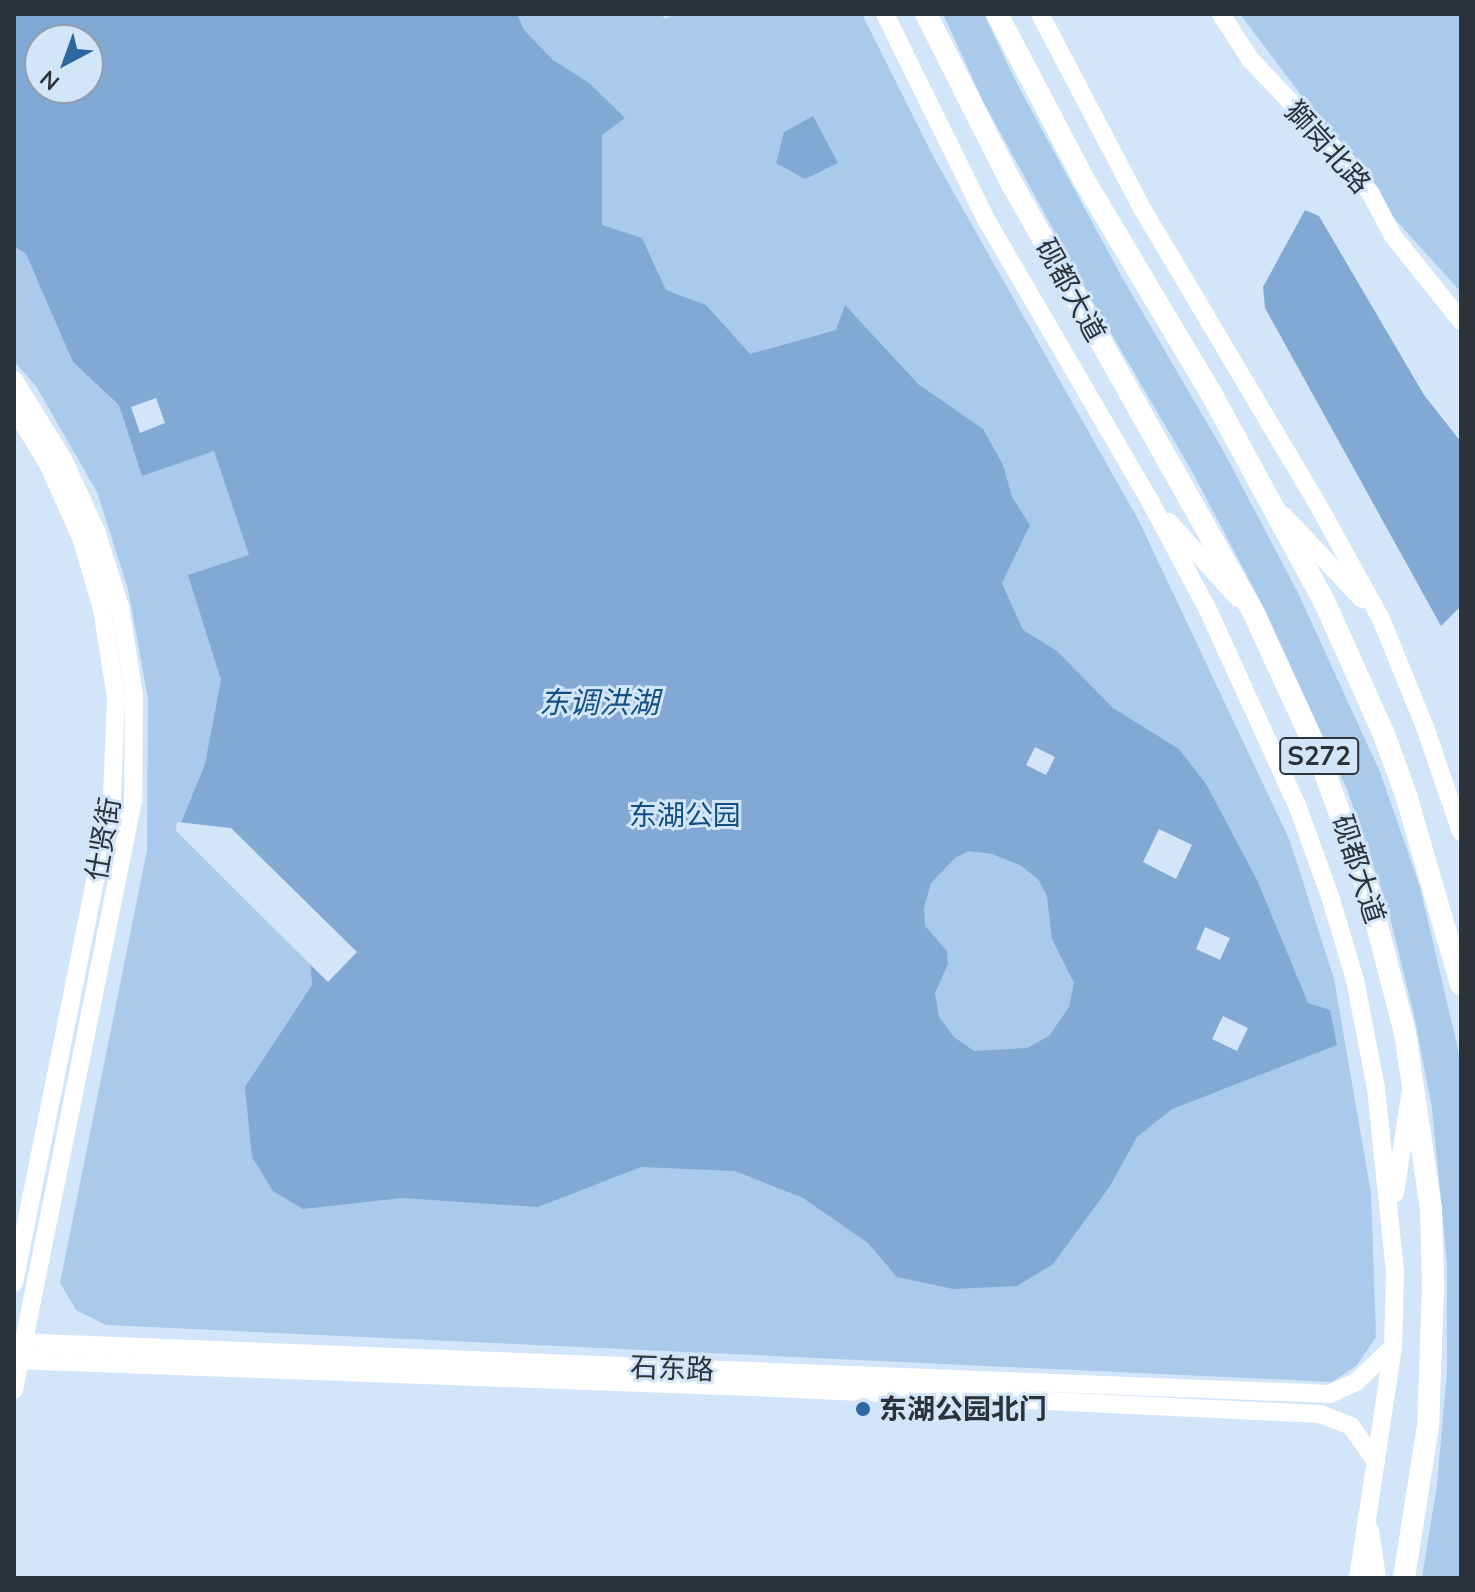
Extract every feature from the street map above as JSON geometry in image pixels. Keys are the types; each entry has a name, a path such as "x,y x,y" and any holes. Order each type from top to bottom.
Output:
{"main road":[{"name":"砚都大道","path":"926,14 1012,184 1255,616 1317,751 1345,823 1388,962 1413,1077 1431,1209 1433,1286 1428,1426 1404,1578"},
{"name":"S272","path":"997,14 1084,180 1275,506 1324,601 1383,732 1429,863 1461,984"},
{"path":"1368,1531 1375,1578"}],"street":[{"path":"885,14 987,221 1151,503 1208,610 1297,805 1330,896 1355,980 1376,1088 1392,1214 1395,1273 1393,1347 1368,1531 1358,1578"},
{"path":"1040,14 1143,210 1317,503 1381,619 1426,730 1461,832"},
{"name":"獅岗北路","path":"1221,14 1250,59 1347,162 1371,194 1393,236 1461,321"},
{"path":"14,380 63,459 96,531 120,607 134,695 133,801 18,1351 14,1390"},
{"name":"仕贤街","path":"14,408 49,466 82,540 102,609 116,697 112,797 14,1282"},
{"path":"1151,503 1255,616"},
{"path":"1275,506 1381,619"},
{"path":"1392,1214 1413,1077"},
{"name":"石东路","path":"18,1351 1330,1394 1356,1382 1393,1347"},
{"name":"石东路","path":"18,1351 1320,1414 1351,1426 1376,1462"}],"green space":[{"name":"东调洪湖","path":"14,14 661,14 665,19 675,14 862,14 933,156 1139,521 1290,841 1334,979 1371,1193 1376,1337 1357,1365 1332,1382 106,1325 76,1310 60,1283 147,850 148,699 128,589 97,492 36,386 14,361"},
{"path":"943,14 984,14 1015,80 1123,279 1225,454 1298,593 1380,772 1420,887 1461,1062 1461,1578 1422,1578 1437,1485 1447,1372 1447,1263 1432,1108 1414,1015 1387,905 1347,789 1265,610 1193,473 1094,304 983,101"},
{"path":"1240,14 1461,14 1461,292 1393,217"}],"water":[{"name":"东调洪湖","path":"14,14 517,14 524,30 553,60 589,83 625,118 602,135 602,225 642,238 666,290 706,305 750,354 836,330 845,305 918,384 983,429 1003,465 1012,497 1030,525 1002,583 1023,630 1057,651 1113,708 1179,749 1206,784 1257,880 1308,1003 1330,1010 1337,1045 1172,1109 1137,1137 1110,1186 1053,1264 1017,1286 953,1289 897,1277 868,1243 803,1198 735,1171 641,1167 538,1207 402,1198 303,1209 273,1191 252,1157 245,1087 312,985 310,958 179,828 205,764 221,680 188,575 249,555 214,451 142,476 119,405 73,362 26,254 14,246","holes":["968,851 992,854 1020,865 1038,879 1047,896 1052,939 1074,983 1069,1007 1049,1036 1027,1048 974,1051 954,1037 939,1017 935,993 948,964 947,951 925,926 924,908 931,883 955,858"]},
{"path":"813,116 838,163 805,179 776,163 784,132"},
{"path":"1305,210 1319,216 1424,395 1461,442 1461,606 1441,626 1265,308 1263,287"}],"pier":[{"path":"156,398 165,423 140,433 131,407"},
{"path":"1035,747 1055,757 1046,775 1026,765"},
{"path":"177,822 231,828 357,952 328,982 176,831"},
{"path":"1159,829 1192,845 1176,879 1143,862"},
{"path":"1205,927 1230,938 1220,960 1196,949"},
{"path":"1223,1016 1248,1028 1237,1051 1212,1039"}],"place":[{"name":"东湖公园北门","path":"863,1409"}],"park label":[{"name":"东湖公园","path":"685,815"}]}
